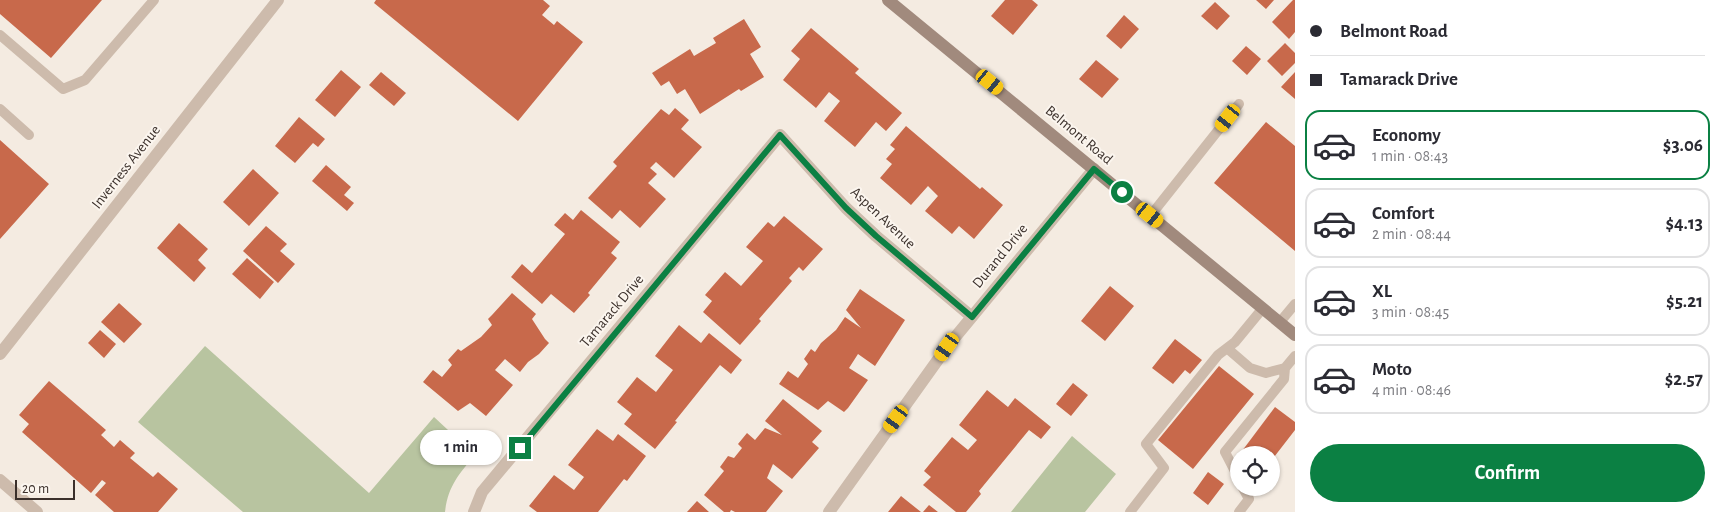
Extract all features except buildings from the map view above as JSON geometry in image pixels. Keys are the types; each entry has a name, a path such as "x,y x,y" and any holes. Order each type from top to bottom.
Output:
{"main road":[{"name":"Belmont Road","path":"888,0 1295,335"}],"street":[{"name":"Inverness Avenue","path":"0,354 278,0"},
{"name":"Aspen Avenue","path":"780,135 846,208 876,236 972,317"},
{"name":"Tamarack Drive","path":"474,512 482,492 780,135"},
{"name":"Durand Drive","path":"829,512 947,347 1094,169"},
{"path":"0,480 37,512"}],"lane":[{"path":"0,35 63,89 84,80 154,0"},
{"path":"1150,215 1239,104"},
{"path":"0,109 29,135"},
{"path":"1280,322 1295,304"},
{"path":"1130,512 1164,468 1146,444 1218,355 1228,349 1264,308"},
{"path":"1228,349 1250,368 1266,373 1285,368"},
{"path":"1230,462 1225,452 1284,379 1285,368 1295,356"},
{"path":"1239,512 1249,499 1247,496"}],"green space":[{"path":"205,346 369,493 434,417 475,455 459,475 452,488 446,503 445,512 243,512 138,422"},
{"path":"1072,436 1116,474 1085,512 1011,512"}],"route":[{"path":"520,448 780,135 846,208 876,236 972,317 1064,203 1094,169 1122,192"}]}
